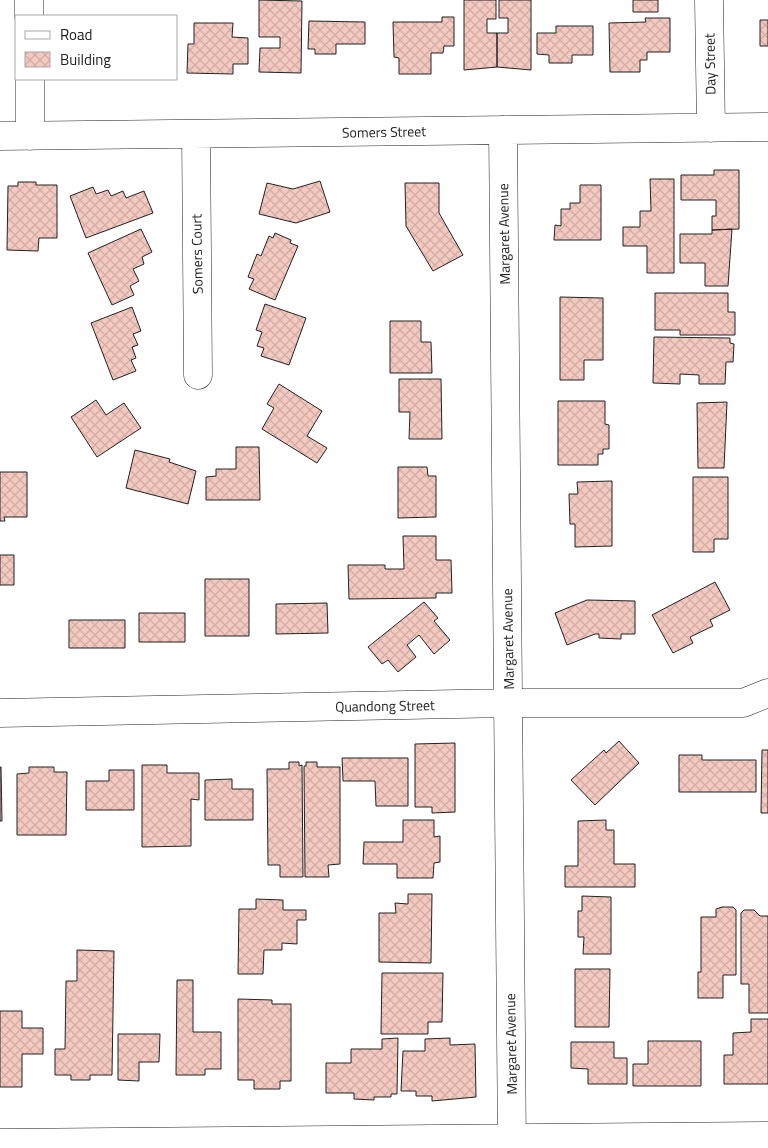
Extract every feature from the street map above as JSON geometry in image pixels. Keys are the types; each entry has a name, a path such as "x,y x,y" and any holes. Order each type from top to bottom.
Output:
{"street":[{"path":"29,0 29,15"},
{"name":"Day Street","path":"708,0 711,128"},
{"path":"30,80 30,136"},
{"name":"Somers Street","path":"0,136 768,127"},
{"name":"Margaret Avenue","path":"503,130 512,1143"},
{"name":"Somers Court","path":"196,134 198,375"},
{"name":"Quandong Street","path":"0,713 508,703 743,703 768,693"},
{"path":"0,1143 212,1145 512,1143 768,1136"}],"building":[{"path":"259,0 302,1 301,73 259,72 260,48 280,48 280,37 259,37"},
{"path":"464,0 496,0 496,19 487,19 487,33 497,33 497,67 464,70"},
{"path":"499,0 531,0 531,70 497,67 497,33 508,33 508,18 499,18"},
{"path":"633,0 658,0 658,12 633,12"},
{"path":"442,17 454,17 454,46 444,46 443,53 431,53 431,74 399,74 399,58 394,57 393,22 442,22"},
{"path":"645,18 670,18 670,52 647,52 647,60 640,60 640,72 610,72 609,23 646,22"},
{"path":"760,20 768,20 768,46 760,46"},
{"path":"309,21 365,22 365,44 336,44 336,54 315,54 315,49 308,49"},
{"path":"194,23 233,23 232,37 248,38 248,64 233,64 233,74 187,73 188,44 194,44"},
{"path":"556,26 593,26 593,55 572,55 572,63 549,63 549,55 537,54 537,33 556,33"},
{"path":"714,170 739,170 739,229 712,230 712,216 716,216 716,200 681,200 681,175 714,175"},
{"path":"650,179 674,179 674,273 647,273 647,246 623,246 623,227 640,227 640,211 651,211"},
{"path":"320,181 330,212 296,223 259,214 267,183 293,189"},
{"path":"18,182 36,182 36,185 57,185 57,238 39,238 38,251 7,250 8,186 18,186"},
{"path":"405,183 439,183 439,213 463,255 433,271 406,226"},
{"path":"580,185 601,185 601,240 554,240 555,225 561,226 561,209 570,209 570,203 580,203"},
{"path":"93,187 96,194 108,190 111,196 123,191 126,198 144,191 153,213 86,238 70,196"},
{"path":"141,229 152,252 142,257 144,264 133,269 139,281 130,286 134,295 112,305 88,253"},
{"path":"732,229 728,286 705,286 705,263 680,263 680,234 712,234 712,230"},
{"path":"275,233 291,240 290,243 298,246 275,300 249,289 254,279 248,277 257,254 261,256 269,236 273,238"},
{"path":"655,293 728,293 728,312 735,312 735,335 680,335 680,330 655,330"},
{"path":"560,297 603,298 603,360 584,360 584,380 560,380"},
{"path":"265,304 306,318 289,365 261,356 264,348 257,346 262,332 256,330"},
{"path":"132,307 141,331 133,334 138,345 132,347 136,358 131,360 136,371 113,380 91,323"},
{"path":"390,321 421,321 421,342 431,342 432,373 390,373"},
{"path":"654,337 730,338 730,343 734,344 733,362 726,362 725,384 699,384 699,375 680,374 680,384 653,383"},
{"path":"399,379 441,379 442,439 409,439 410,412 399,412"},
{"path":"279,384 322,411 307,436 327,448 317,463 262,429 274,408 267,404"},
{"path":"96,400 106,415 124,403 141,428 97,457 71,417"},
{"path":"558,401 605,401 605,424 609,425 609,449 603,449 603,454 598,454 598,465 558,465"},
{"path":"727,402 724,468 698,468 697,403"},
{"path":"236,447 259,447 260,500 206,500 206,477 216,476 216,469 236,469"},
{"path":"135,450 170,459 169,462 196,471 188,504 126,488"},
{"path":"398,467 427,467 428,476 436,476 436,517 398,518"},
{"path":"0,472 27,472 27,517 4,517 5,521 0,521"},
{"path":"693,477 728,477 728,539 714,539 714,552 693,552"},
{"path":"612,481 612,546 575,547 575,524 570,524 569,494 578,494 577,482"},
{"path":"403,536 436,536 436,560 451,560 452,593 436,593 436,598 349,599 348,565 385,565 385,569 404,569"},
{"path":"0,555 14,555 14,585 0,585"},
{"path":"205,579 249,579 249,636 205,636"},
{"path":"715,582 730,610 710,620 713,626 690,637 693,643 673,653 652,615"},
{"path":"587,600 635,601 635,634 621,634 621,639 599,638 599,634 595,634 567,645 555,613"},
{"path":"424,602 438,618 434,621 450,640 434,654 419,635 407,645 416,657 398,672 388,660 382,664 368,647"},
{"path":"327,603 328,633 276,634 276,604"},
{"path":"139,613 185,613 185,642 139,642"},
{"path":"69,620 125,620 125,648 69,648"},
{"path":"619,741 639,763 595,805 571,780 604,750 606,753"},
{"path":"455,743 455,812 432,813 432,807 415,807 415,744"},
{"path":"762,750 768,750 768,813 761,813"},
{"path":"679,755 702,755 702,760 756,760 756,792 679,792"},
{"path":"342,758 408,758 408,806 376,806 375,781 343,781"},
{"path":"289,762 299,762 299,766 302,765 303,877 280,877 280,865 268,865 267,769 289,769"},
{"path":"306,762 317,762 317,767 340,767 340,864 328,865 329,877 305,877 304,766 306,766"},
{"path":"142,765 167,765 167,773 199,773 199,800 191,799 191,846 142,847"},
{"path":"1,767 2,821 0,821"},
{"path":"29,767 54,767 54,772 67,772 66,835 17,835 17,774 29,773"},
{"path":"109,770 134,770 134,810 86,810 86,781 109,781"},
{"path":"232,779 232,789 253,789 253,820 205,820 205,780"},
{"path":"403,820 434,820 434,837 440,836 440,862 434,863 433,878 397,878 397,864 363,864 364,842 403,842"},
{"path":"606,820 606,830 614,830 614,864 635,864 635,887 565,887 565,866 578,866 578,821"},
{"path":"408,894 432,894 431,963 379,962 379,913 396,913 395,903 408,904"},
{"path":"582,896 611,897 611,954 583,954 584,937 578,937 578,911 582,911"},
{"path":"256,899 283,900 283,910 306,910 306,920 297,920 297,944 282,943 282,950 264,950 263,974 238,974 239,909 256,909"},
{"path":"733,907 736,910 736,975 723,975 723,998 698,998 698,972 701,972 701,917 716,917 716,909"},
{"path":"744,910 754,910 760,916 768,916 768,1013 749,1013 749,984 741,984 741,913"},
{"path":"77,950 114,951 112,1075 90,1075 90,1080 71,1080 71,1075 55,1075 55,1049 65,1049 66,981 77,981"},
{"path":"575,969 610,969 609,1027 575,1027"},
{"path":"382,973 443,973 442,1022 428,1022 428,1034 381,1034"},
{"path":"177,980 193,980 193,1032 221,1032 221,1069 205,1069 205,1075 176,1075"},
{"path":"238,999 272,1000 272,1004 291,1004 291,1081 280,1081 280,1089 254,1089 254,1080 238,1080"},
{"path":"0,1011 22,1011 22,1028 43,1028 43,1054 22,1054 22,1087 0,1087"},
{"path":"751,1019 768,1019 768,1084 724,1084 724,1055 733,1055 733,1033 751,1032"},
{"path":"118,1034 160,1034 159,1062 139,1062 139,1081 118,1080"},
{"path":"398,1038 397,1094 391,1094 391,1097 374,1097 374,1100 354,1099 354,1093 326,1093 326,1063 351,1063 351,1049 382,1049 382,1039"},
{"path":"450,1038 450,1045 475,1044 476,1097 432,1101 432,1096 416,1096 416,1091 401,1091 403,1051 425,1051 425,1039"},
{"path":"648,1041 701,1041 701,1086 633,1086 633,1064 648,1064"},
{"path":"571,1042 614,1042 614,1058 627,1058 627,1084 588,1084 588,1069 571,1068"}]}
